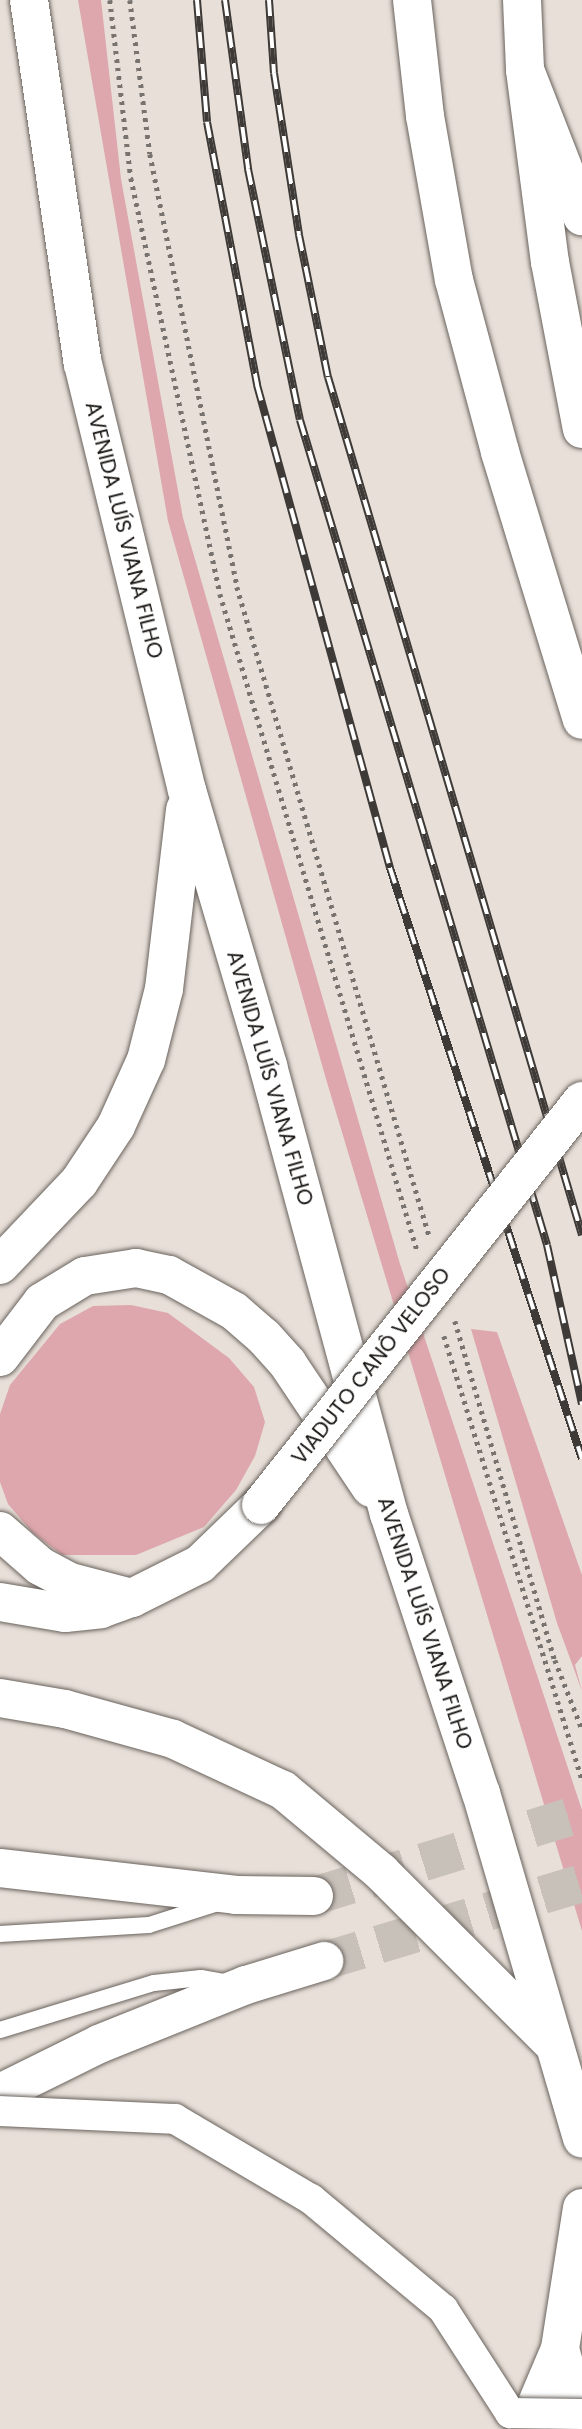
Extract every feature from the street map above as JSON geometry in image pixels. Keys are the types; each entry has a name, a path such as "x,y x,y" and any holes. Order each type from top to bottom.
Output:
{"main road":[{"name":"AVENIDA LUÍS VIANA FILHO","path":"29,0 83,364 187,790 268,1066 389,1514 481,1793 582,2139"},
{"path":"412,0 425,116 454,281 500,452 582,720"},
{"path":"522,0 525,70 550,262 582,429"},
{"path":"525,70 582,216"},
{"path":"0,1265 79,1182 117,1126 146,1060 164,989 187,790"},
{"name":"VIADUTO CANÔ VELOSO","path":"0,1602 65,1613 101,1609 132,1598 200,1564 261,1505 582,1101"},
{"path":"0,1357 42,1303 85,1276 136,1268 169,1275 234,1311 264,1337 288,1364 389,1514"},
{"path":"0,1531 40,1566 70,1582 132,1598"},
{"path":"0,1698 65,1709 173,1739 282,1790 382,1872 554,2045"},
{"path":"0,1868 236,1895 314,1896"},
{"path":"0,2094 99,2044 246,1985 324,1961"},
{"path":"526,2429 560,2349 582,2208"},
{"path":"560,2349 582,2427"}],"street":[{"path":"0,2111 175,2119 311,2199 443,2309 510,2413 582,2414"}],"lane":[{"path":"0,1934 149,1925 203,1910 236,1895"},
{"path":"0,2030 153,1983 201,1978 246,1985"}],"path":[{"path":"110,0 131,178 220,594 421,1262"},
{"path":"130,0 150,154 237,587 432,1244"},
{"path":"452,1311 555,1660 582,1729"},
{"path":"441,1328 582,1779"}],"shaded area":[{"path":"78,0 101,0 121,179 183,518 400,1264 582,1810 582,1931 326,1079 168,521"},
{"path":"131,1305 168,1313 229,1358 254,1387 265,1422 255,1456 236,1490 204,1527 136,1555 62,1555 32,1532 8,1504 0,1482 0,1414 10,1385 60,1324 93,1306"},
{"path":"471,1329 497,1332 582,1575 582,1656 575,1665 582,1691 557,1623"}],"tunnel":[{"path":"314,1896 582,1813"},
{"path":"324,1961 582,1883"}],"railway":[{"path":"197,0 207,122 257,385 390,868 582,1459"},
{"path":"225,0 248,169 300,420 547,1245 582,1404"},
{"path":"269,0 274,73 299,235 328,377 582,1235"}]}
